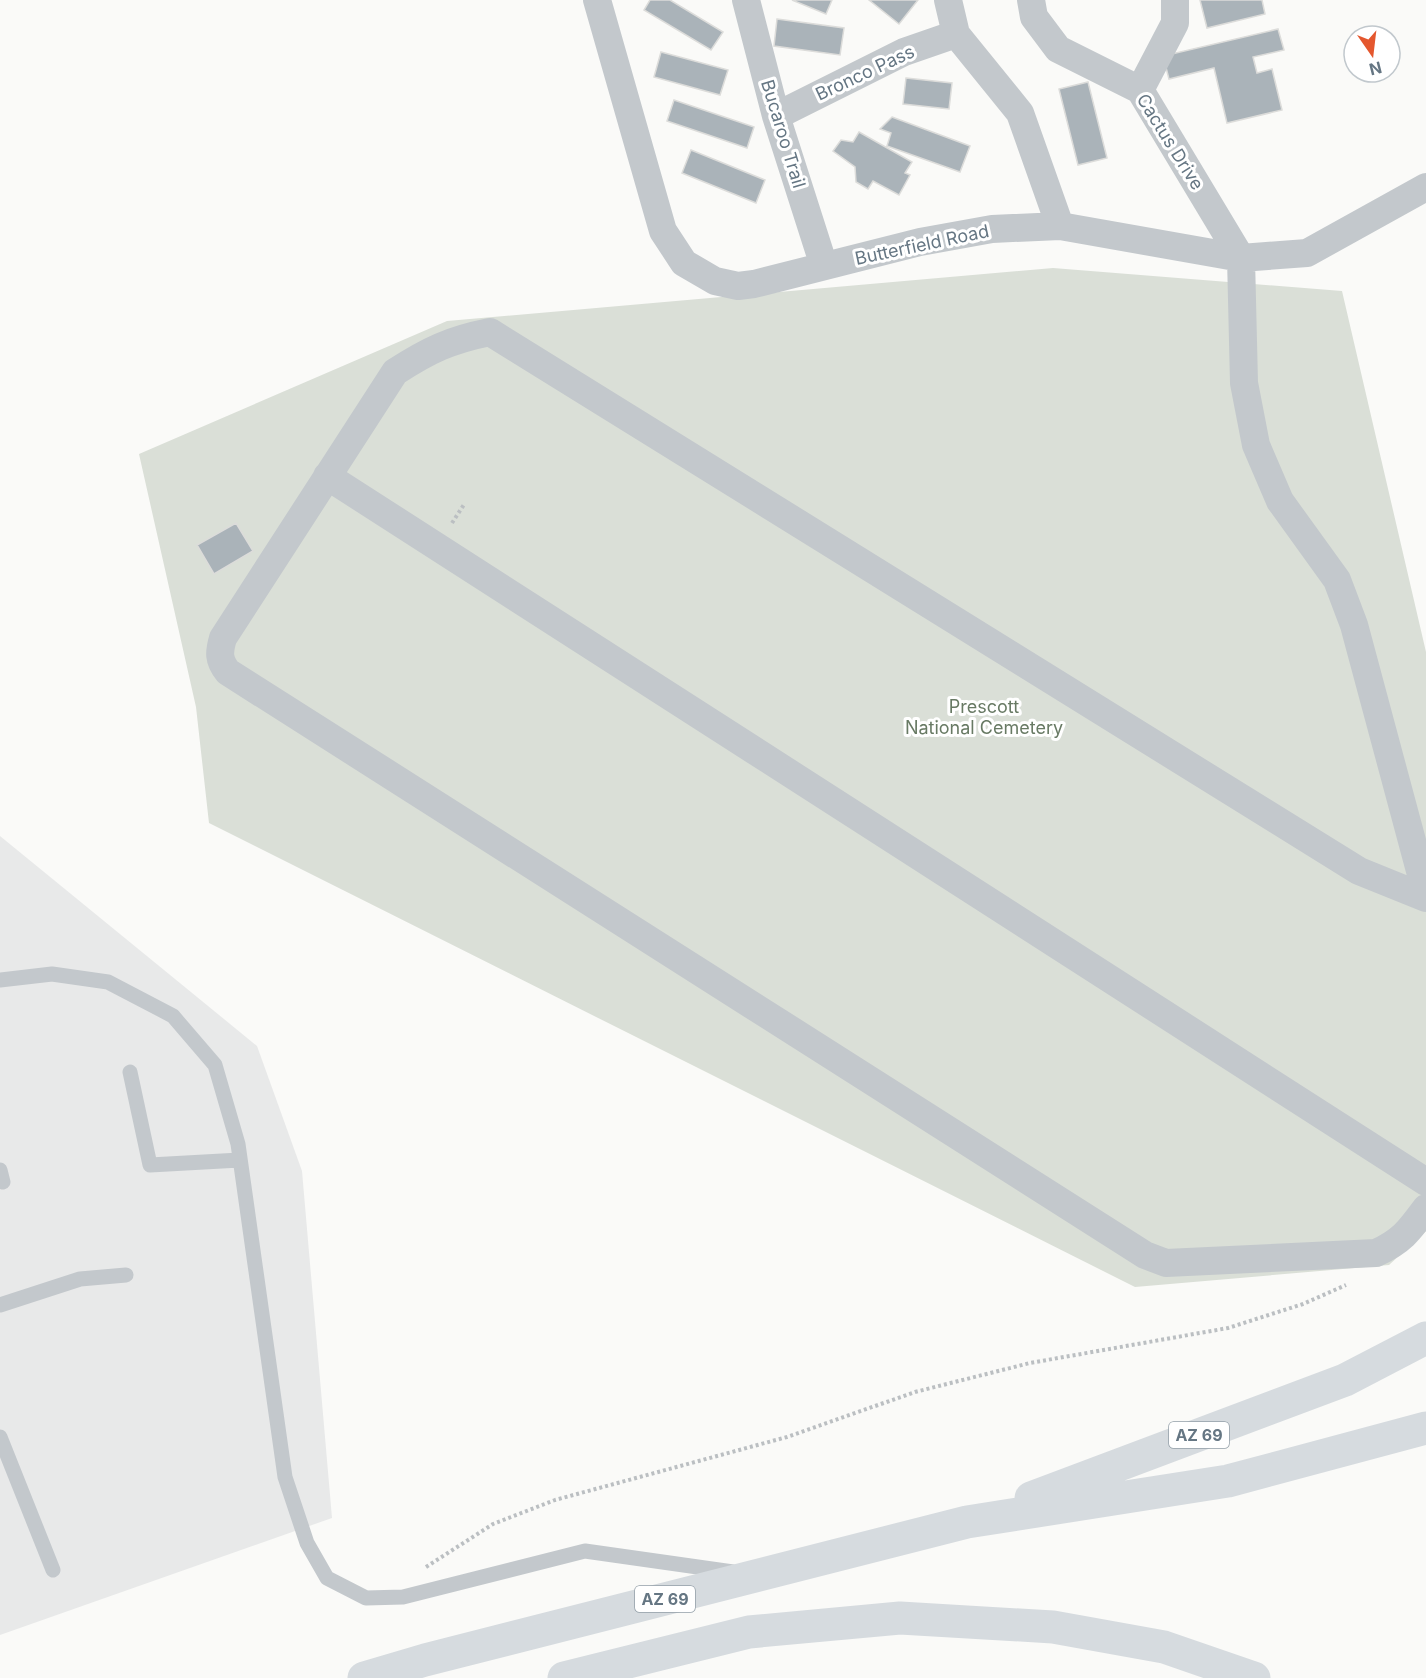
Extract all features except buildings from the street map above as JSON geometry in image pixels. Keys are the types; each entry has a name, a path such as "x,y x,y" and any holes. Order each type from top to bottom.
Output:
{"main road":[{"name":"AZ 69","path":"967,1522 1345,1380 1426,1338"},
{"name":"AZ 69","path":"364,1678 437,1657 967,1522 1228,1481 1426,1428"},
{"path":"564,1678 749,1632 900,1618 1053,1627 1164,1647 1254,1678"}],"street":[{"name":"Butterfield Road","path":"597,0 663,231 684,263 715,281 738,285 754,284 920,242 992,229 1060,226 1241,258 1306,253 1426,187"},
{"name":"Bucaroo Trail","path":"746,0 776,116 824,266"},
{"path":"948,0 956,34 1020,113 1060,226"},
{"name":"Cactus Drive","path":"1030,0 1034,16 1059,49 1140,90 1241,258"},
{"path":"1140,90 1175,23 1175,0"},
{"name":"Bronco Pass","path":"776,116 904,52 956,34"},
{"path":"1241,258 1244,383 1256,445 1280,501 1337,579 1354,625 1426,893"},
{"path":"1426,898 1359,871 490,332 462,337 426,351 395,372 223,638 219,651 221,663 228,672 1145,1256 1166,1263 1376,1253 1394,1245 1405,1236 1426,1208"},
{"path":"327,476 1426,1182"}],"lane":[{"path":"0,980 52,974 108,982 173,1016 215,1065 238,1144 285,1478 308,1543 327,1578 366,1598 403,1596 585,1551 756,1576"},
{"path":"130,1072 150,1165 240,1160"},
{"path":"0,1305 80,1279 126,1275"},
{"path":"0,1437 53,1570"}],"path":[{"path":"422,1569 493,1524 555,1500 787,1437 915,1392 1030,1363 1228,1328 1303,1304 1353,1282"}],"shaded area":[{"path":"0,836 257,1046 302,1171 332,1518 0,1635"}],"green space":[{"name":"Prescott National Cemetery","path":"1053,268 1342,291 1426,652 1426,1231 1389,1265 1135,1287 209,823 196,707 139,454 447,321"}]}
